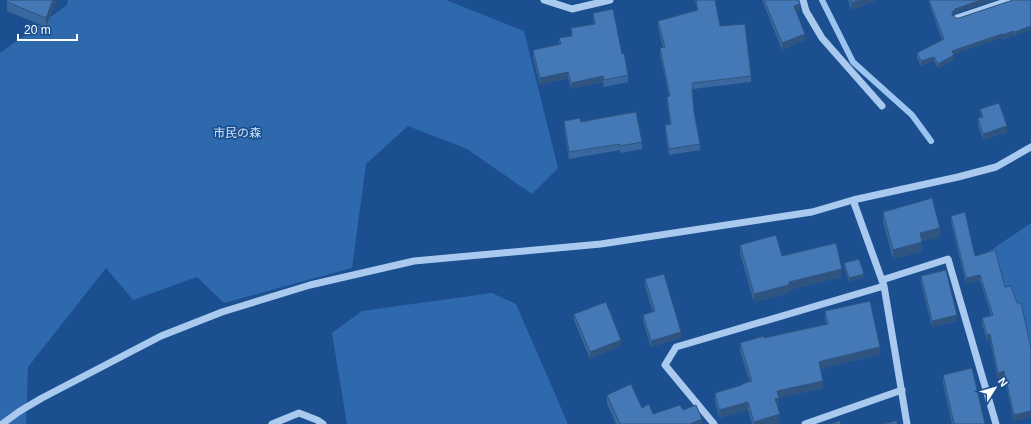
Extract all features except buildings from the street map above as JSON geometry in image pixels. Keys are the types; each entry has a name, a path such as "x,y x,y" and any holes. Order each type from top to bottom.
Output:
{"street":[{"path":"544,0 572,9 610,0"},
{"path":"803,0 806,12 822,38 882,106"},
{"path":"957,18 1011,0"},
{"path":"2,424 42,398 160,336 222,312 310,285 414,261 601,244 812,212 853,200 996,167 1031,148"},
{"path":"853,200 883,283 907,424"},
{"path":"714,424 665,365 676,347 883,283 948,259 996,424"},
{"path":"805,424 902,390"},
{"path":"272,424 299,413 323,424"}],"green space":[{"name":"市民の森","path":"68,0 446,0 524,31 558,168 532,194 467,149 408,126 366,164 352,268 224,303 197,277 133,300 106,268 28,367 26,424 0,424 0,53 67,5"},
{"path":"1031,223 1031,357 984,255"},
{"path":"492,293 516,304 568,424 347,424 332,333 362,311"}],"waterway":[{"path":"822,0 853,62 912,115 931,141"}]}
